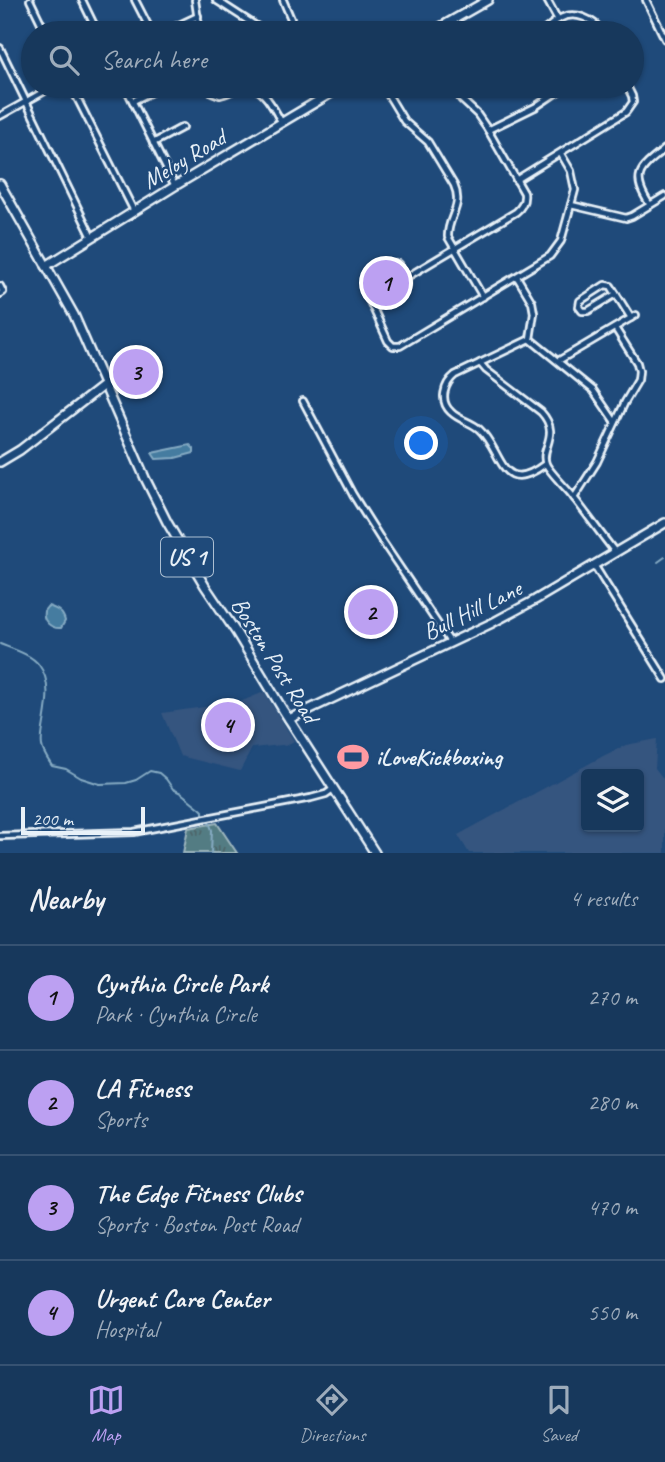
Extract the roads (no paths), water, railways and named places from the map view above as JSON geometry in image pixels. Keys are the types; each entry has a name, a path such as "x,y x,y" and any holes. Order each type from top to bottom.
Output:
{"main road":[{"path":"451,21 488,0"},
{"name":"Meloy Road","path":"46,266 318,98"},
{"name":"Boston Post Road","path":"0,184 74,315 167,523 374,853"},
{"path":"0,462 20,450 104,384"},
{"name":"Bull Hill Lane","path":"289,719 492,623 665,523"}],"street":[{"path":"30,0 40,21"},
{"path":"82,0 92,21"},
{"path":"135,0 146,21"},
{"path":"195,0 199,21"},
{"path":"216,0 248,21"},
{"path":"283,0 291,21"},
{"path":"547,0 558,20 570,16 590,21"},
{"path":"646,0 665,39"},
{"path":"187,21 198,16"},
{"path":"0,48 21,91"},
{"path":"25,98 92,237"},
{"path":"0,116 32,98"},
{"path":"77,98 134,211"},
{"path":"137,98 133,100 175,186"},
{"path":"266,98 282,122"},
{"path":"390,98 404,121 428,142 456,191 456,209 447,233 483,297"},
{"path":"407,277 521,208 524,201 524,193 488,130 477,114 460,98"},
{"path":"488,130 548,98"},
{"path":"516,180 619,118 629,109 632,98"},
{"path":"153,143 183,127"},
{"path":"650,205 640,188 640,176 643,169 665,149"},
{"path":"373,307 404,289 407,277 400,266 393,263 366,279 363,286 388,341 397,346 550,256 563,237 575,190 571,171 561,153"},
{"path":"571,205 625,218 665,196"},
{"path":"517,277 532,302 534,313 530,339"},
{"path":"558,360 634,317 611,286 607,285 583,298 579,307 582,311 588,311 616,294"},
{"path":"0,286 1,293"},
{"path":"574,498 597,462 639,376 637,363 615,328"},
{"path":"530,339 593,390 615,422"},
{"path":"530,339 455,374 447,384 444,398 448,409 481,430 502,466 510,472 521,476 528,475 545,464"},
{"path":"480,363 547,418 550,433 545,464 615,553"},
{"path":"303,401 382,541 450,642"},
{"path":"594,565 665,679"},
{"path":"0,836 134,832 312,798 333,789"}],"waterway":[{"path":"658,562 665,557"},
{"path":"0,644 31,658 43,672 47,696 42,744 52,766 66,769 81,778 100,784 126,783 150,771 159,773 173,789 201,809 203,817"},
{"path":"205,820 209,822 212,830 211,853"}],"place":[{"name":"Cynthia Circle Park","path":"386,283"},
{"name":"The Edge Fitness Clubs","path":"136,372"},
{"name":"LA Fitness","path":"371,612"},
{"name":"Urgent Care Center","path":"228,725"},
{"name":"iLoveKickboxing","path":"353,757"}]}
